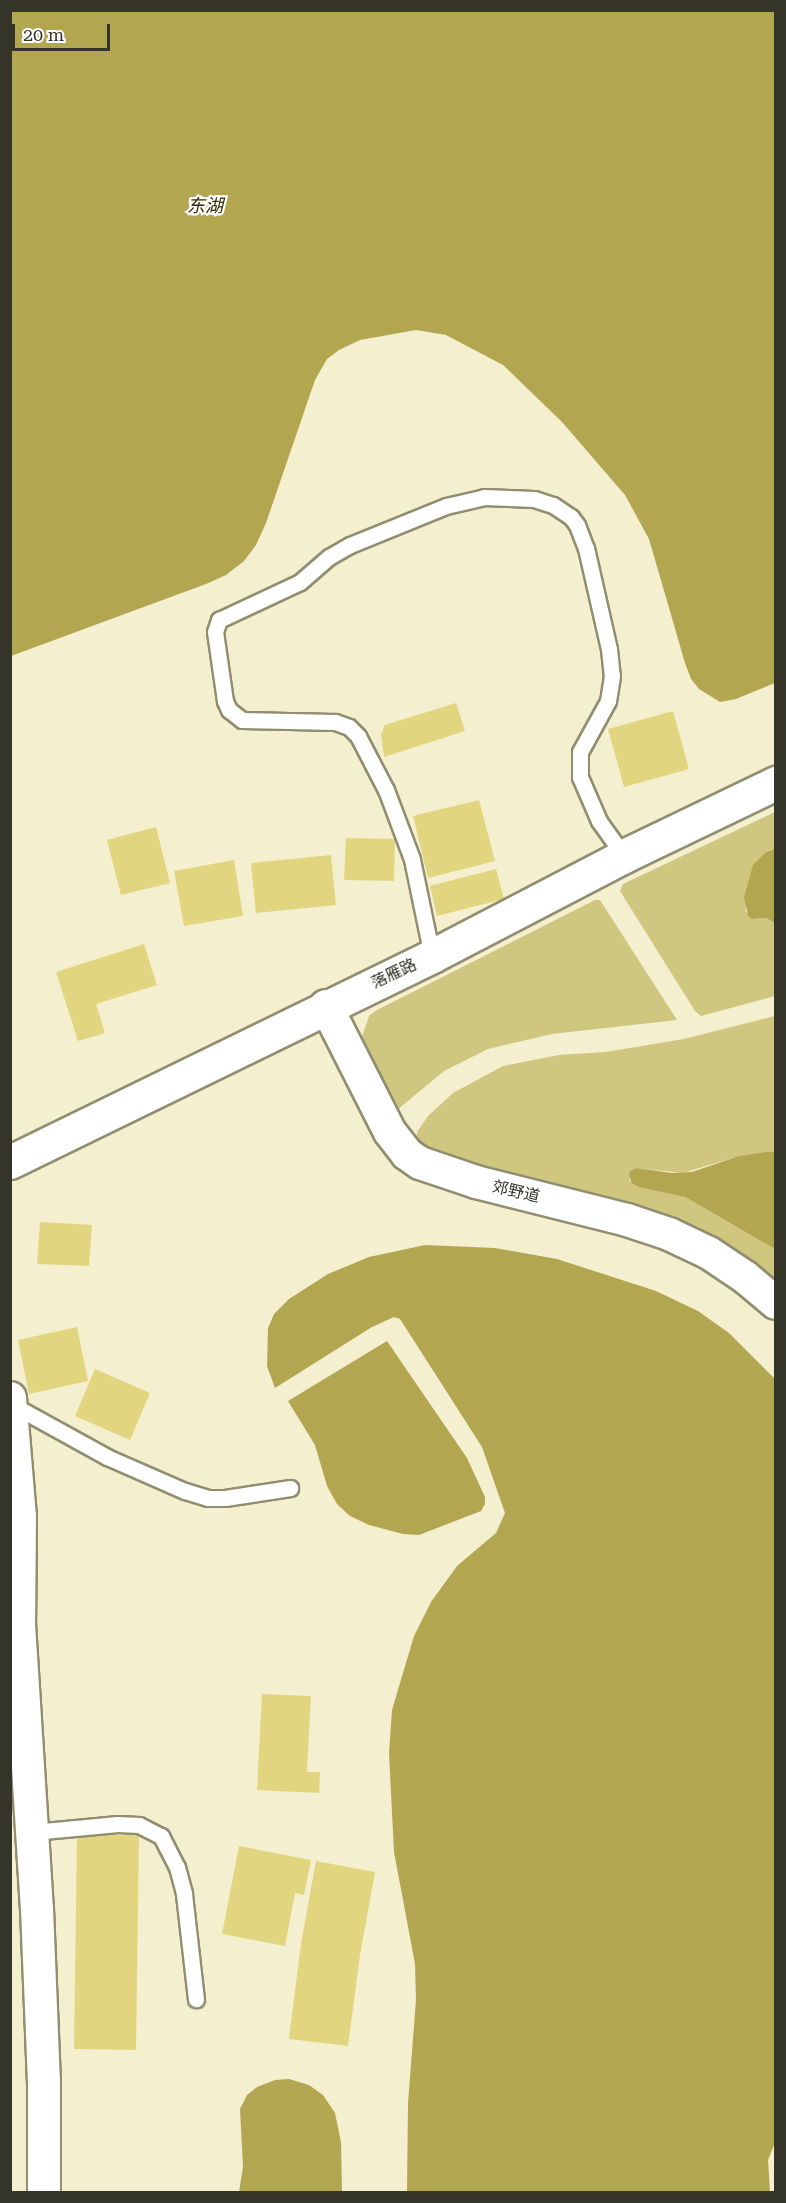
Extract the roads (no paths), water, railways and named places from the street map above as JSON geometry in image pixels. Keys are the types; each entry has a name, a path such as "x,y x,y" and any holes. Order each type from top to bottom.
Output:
{"street":[{"name":"落雁路","path":"10,1162 432,956 624,856 776,783"},
{"name":"郊野道","path":"326,1006 390,1132 406,1154 420,1163 476,1182 617,1217 669,1234 709,1253 745,1277 776,1303"},
{"path":"11,1401 20,1517 19,1624 33,1832 44,2082 44,2193"}],"lane":[{"path":"432,956 412,859 386,790 358,736 349,727 335,722 242,720 235,716 225,701 215,632 219,620 300,582 329,557 350,544 446,506 484,497 534,499 553,505 571,517 577,525 589,558 609,649 612,676 608,701 580,752 580,777 599,820 624,856"},
{"path":"11,1401 107,1457 185,1491 208,1498 225,1498 290,1488"},
{"path":"33,1832 118,1824 139,1825 162,1836 177,1867 184,1894 196,1999"}],"water":[{"name":"东湖","path":"11,10 775,11 775,683 736,699 720,702 699,689 691,679 685,663 649,539 625,495 562,422 503,365 446,335 416,330 360,340 339,350 327,359 315,380 266,523 256,545 244,561 226,575 206,584 11,656"},
{"path":"776,849 775,923 766,918 752,919 748,916 744,897 753,865 766,852"},
{"path":"775,1152 775,1249 685,1197 639,1187 632,1183 629,1176 630,1171 637,1168 672,1173 692,1172 739,1156"},
{"path":"425,1245 495,1248 557,1259 656,1291 698,1311 729,1333 775,1379 776,2140 768,2160 770,2192 407,2192 408,2103 416,2000 415,1964 394,1852 389,1753 392,1710 414,1636 431,1602 457,1566 496,1533 505,1513 482,1447 400,1319 394,1317 372,1327 275,1388 267,1366 268,1328 274,1314 289,1299 328,1274 369,1257"},
{"path":"387,1341 467,1458 485,1497 485,1504 481,1511 419,1535 403,1534 369,1525 350,1516 337,1504 327,1486 315,1445 288,1401"},
{"path":"289,2079 309,2085 323,2095 335,2113 341,2142 342,2192 239,2192 243,2167 240,2109 247,2095 257,2087 275,2080"}]}
